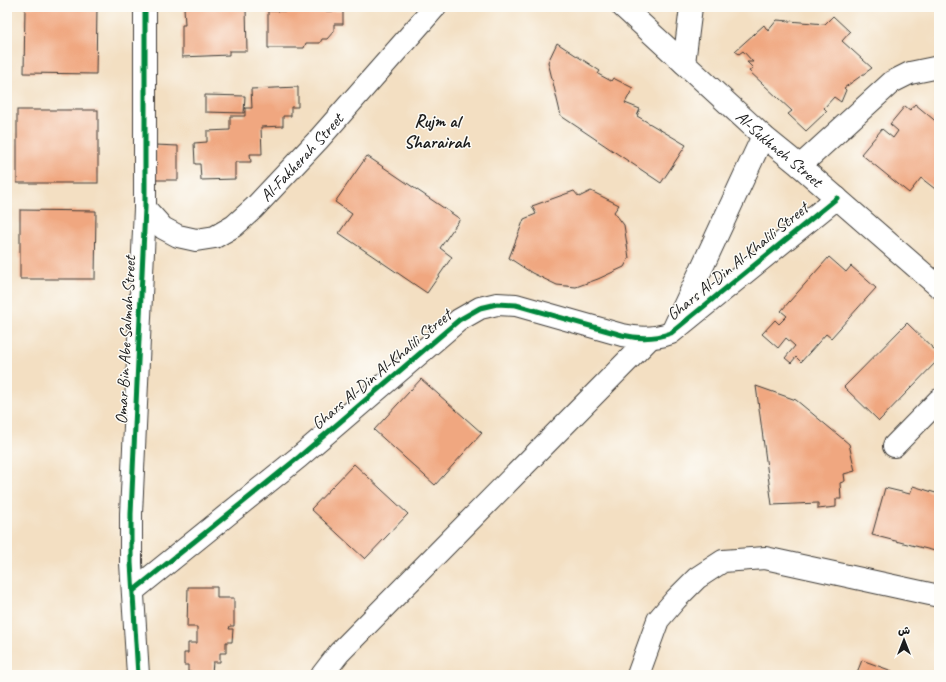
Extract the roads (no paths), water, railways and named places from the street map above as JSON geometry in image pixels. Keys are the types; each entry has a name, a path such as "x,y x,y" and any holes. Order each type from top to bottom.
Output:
{"street":[{"name":"Omar Bin Abe Salmah Street","path":"138,675 131,563 131,514 145,208 145,7"},
{"name":"Al-Fakherah Street","path":"145,208 163,228 178,236 196,240 214,237 234,226 254,208 318,140 435,7"},
{"name":"Al-Sukhneh Street","path":"623,7 763,136 800,166 939,287"},
{"path":"684,63 691,7"},
{"path":"800,166 892,82 910,73 939,67"},
{"name":"Ghars Al-Din Al-Khalili Street","path":"671,332 763,136"},
{"name":"Ghars Al-Din Al-Khalili Street","path":"133,591 299,457 459,320 480,308 497,304 516,305 634,338 664,336 671,332 837,198"},
{"path":"322,675 339,652 650,338"},
{"path":"894,446 939,400"},
{"path":"638,675 658,620 697,578 723,561 765,558 939,596"}],"district":[{"name":"Rujm al Sharairah","path":"437,131"}]}
